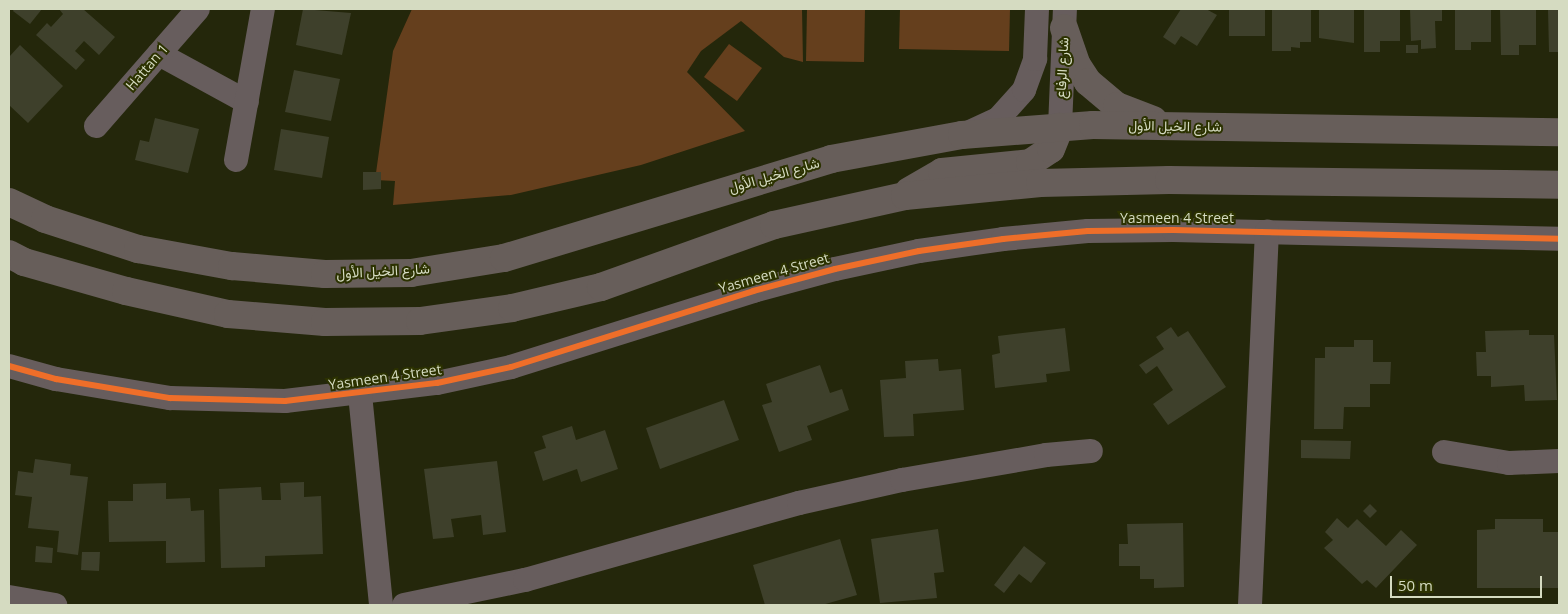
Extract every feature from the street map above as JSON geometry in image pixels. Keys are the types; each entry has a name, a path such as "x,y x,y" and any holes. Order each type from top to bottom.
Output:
{"main road":[{"path":"1064,18 1076,65 1101,95 1133,114 1171,126"},
{"name":"شارع الخيل الأول","path":"9,202 45,219 138,249 232,266 325,274 411,273 513,255 831,159 962,135 1060,127 1171,126 1559,132"},
{"path":"904,196 915,186 942,172 1030,163 1051,149 1060,127"},
{"path":"9,254 24,262 126,291 228,314 325,322 420,321 512,308 601,286 774,225 904,196 1040,183 1160,180 1559,185"}],"street":[{"name":"Hattan 1","path":"96,126 198,9"},
{"path":"236,160 263,9"},
{"name":"شارع الرفاع","path":"962,135 998,119 1024,90 1035,59 1037,9"},
{"name":"شارع الرفاع","path":"1060,127 1064,18"},
{"path":"159,54 246,102"},
{"name":"Yasmeen 4 Street","path":"9,366 56,379 170,398 285,401 360,394 510,367 753,291 919,251 1003,239 1088,231 1267,231 1559,238"},
{"path":"1250,605 1267,231"},
{"path":"360,394 381,605"},
{"path":"404,605 525,580 799,503 902,480 1046,455 1091,451"},
{"path":"1444,452 1509,463 1559,461"},
{"path":"9,597 55,605"}],"shaded area":[{"path":"412,9 802,9 803,62 784,57 741,21 701,51 687,72 745,131 641,165 511,195 393,205 395,181 375,180 393,51"},
{"path":"807,9 865,9 864,62 806,61"},
{"path":"900,9 1010,9 1009,51 899,49"},
{"path":"729,44 762,68 737,101 704,77"}],"building":[{"path":"14,9 42,9 30,24 13,11"},
{"path":"59,9 83,9 115,37 99,55 84,41 75,51 85,60 76,70 36,35 47,23 51,27 63,14"},
{"path":"303,9 351,13 342,55 296,45"},
{"path":"1181,9 1206,9 1217,15 1197,46 1181,36 1175,45 1163,37"},
{"path":"1229,9 1265,9 1265,36 1229,36"},
{"path":"1272,9 1311,9 1311,42 1300,42 1300,48 1291,47 1291,51 1272,51"},
{"path":"1319,9 1354,9 1354,43 1319,38"},
{"path":"1364,9 1400,9 1400,41 1380,41 1380,52 1364,52"},
{"path":"1410,9 1442,9 1442,21 1435,21 1436,48 1421,49 1421,40 1411,41"},
{"path":"1455,9 1491,9 1491,42 1471,42 1471,50 1455,50"},
{"path":"1500,9 1536,9 1536,45 1519,45 1519,55 1501,55"},
{"path":"1548,9 1559,9 1559,52 1549,52"},
{"path":"20,45 63,86 28,123 9,105 9,57"},
{"path":"1406,45 1418,45 1418,53 1406,53"},
{"path":"294,70 340,79 331,121 285,112"},
{"path":"155,118 199,129 188,173 135,160 140,140 149,142"},
{"path":"281,129 329,137 322,178 274,170"},
{"path":"363,172 381,172 381,189 363,190"},
{"path":"1171,327 1178,337 1188,331 1226,387 1168,425 1153,404 1173,390 1157,366 1146,374 1139,365 1164,349 1156,337"},
{"path":"1065,328 1070,371 1046,374 1047,382 995,388 992,355 1000,353 998,336"},
{"path":"1529,330 1529,335 1554,335 1557,400 1525,401 1524,385 1491,387 1491,376 1477,376 1476,352 1486,352 1485,331"},
{"path":"1354,340 1373,340 1373,362 1391,362 1390,384 1370,384 1370,407 1344,407 1343,429 1314,429 1315,358 1325,358 1325,347 1354,347"},
{"path":"938,359 939,371 961,369 964,410 913,414 914,436 884,437 880,380 906,378 905,361"},
{"path":"820,365 830,393 842,389 849,410 807,426 812,440 779,452 762,405 772,402 766,384"},
{"path":"724,400 739,440 660,469 646,428"},
{"path":"572,426 576,440 605,430 618,469 581,482 577,469 543,481 534,452 546,448 542,436"},
{"path":"1301,440 1351,441 1350,459 1301,458"},
{"path":"35,459 71,464 70,475 88,477 78,555 57,552 59,531 28,528 32,497 15,495 18,471 33,473"},
{"path":"497,461 506,532 483,535 481,515 451,519 454,537 433,539 424,469"},
{"path":"304,482 304,497 321,496 323,554 265,556 265,567 221,568 219,489 261,487 262,500 281,500 280,483"},
{"path":"166,483 166,499 190,498 191,511 204,510 205,562 166,563 166,541 109,542 108,501 133,501 133,484"},
{"path":"1370,504 1377,511 1370,518 1363,511"},
{"path":"1337,518 1348,528 1357,519 1386,546 1401,530 1417,545 1376,588 1367,580 1362,584 1324,548 1333,540 1325,532"},
{"path":"1495,519 1543,519 1543,532 1559,532 1559,588 1477,588 1477,530 1495,529"},
{"path":"1183,523 1184,587 1154,588 1154,579 1140,579 1140,566 1119,566 1119,544 1128,544 1127,524"},
{"path":"938,529 944,572 934,573 937,598 880,603 871,539"},
{"path":"840,539 857,595 822,605 765,605 753,565"},
{"path":"36,546 53,548 52,563 35,562"},
{"path":"1024,546 1046,563 1031,583 1019,574 1004,593 994,585"},
{"path":"82,552 100,552 99,571 81,570"}],"cycle path":[{"path":"9,366 56,379 170,398 285,401 437,383 511,367 753,291 835,269 919,251 1003,239 1088,231 1173,230 1559,239"}]}
